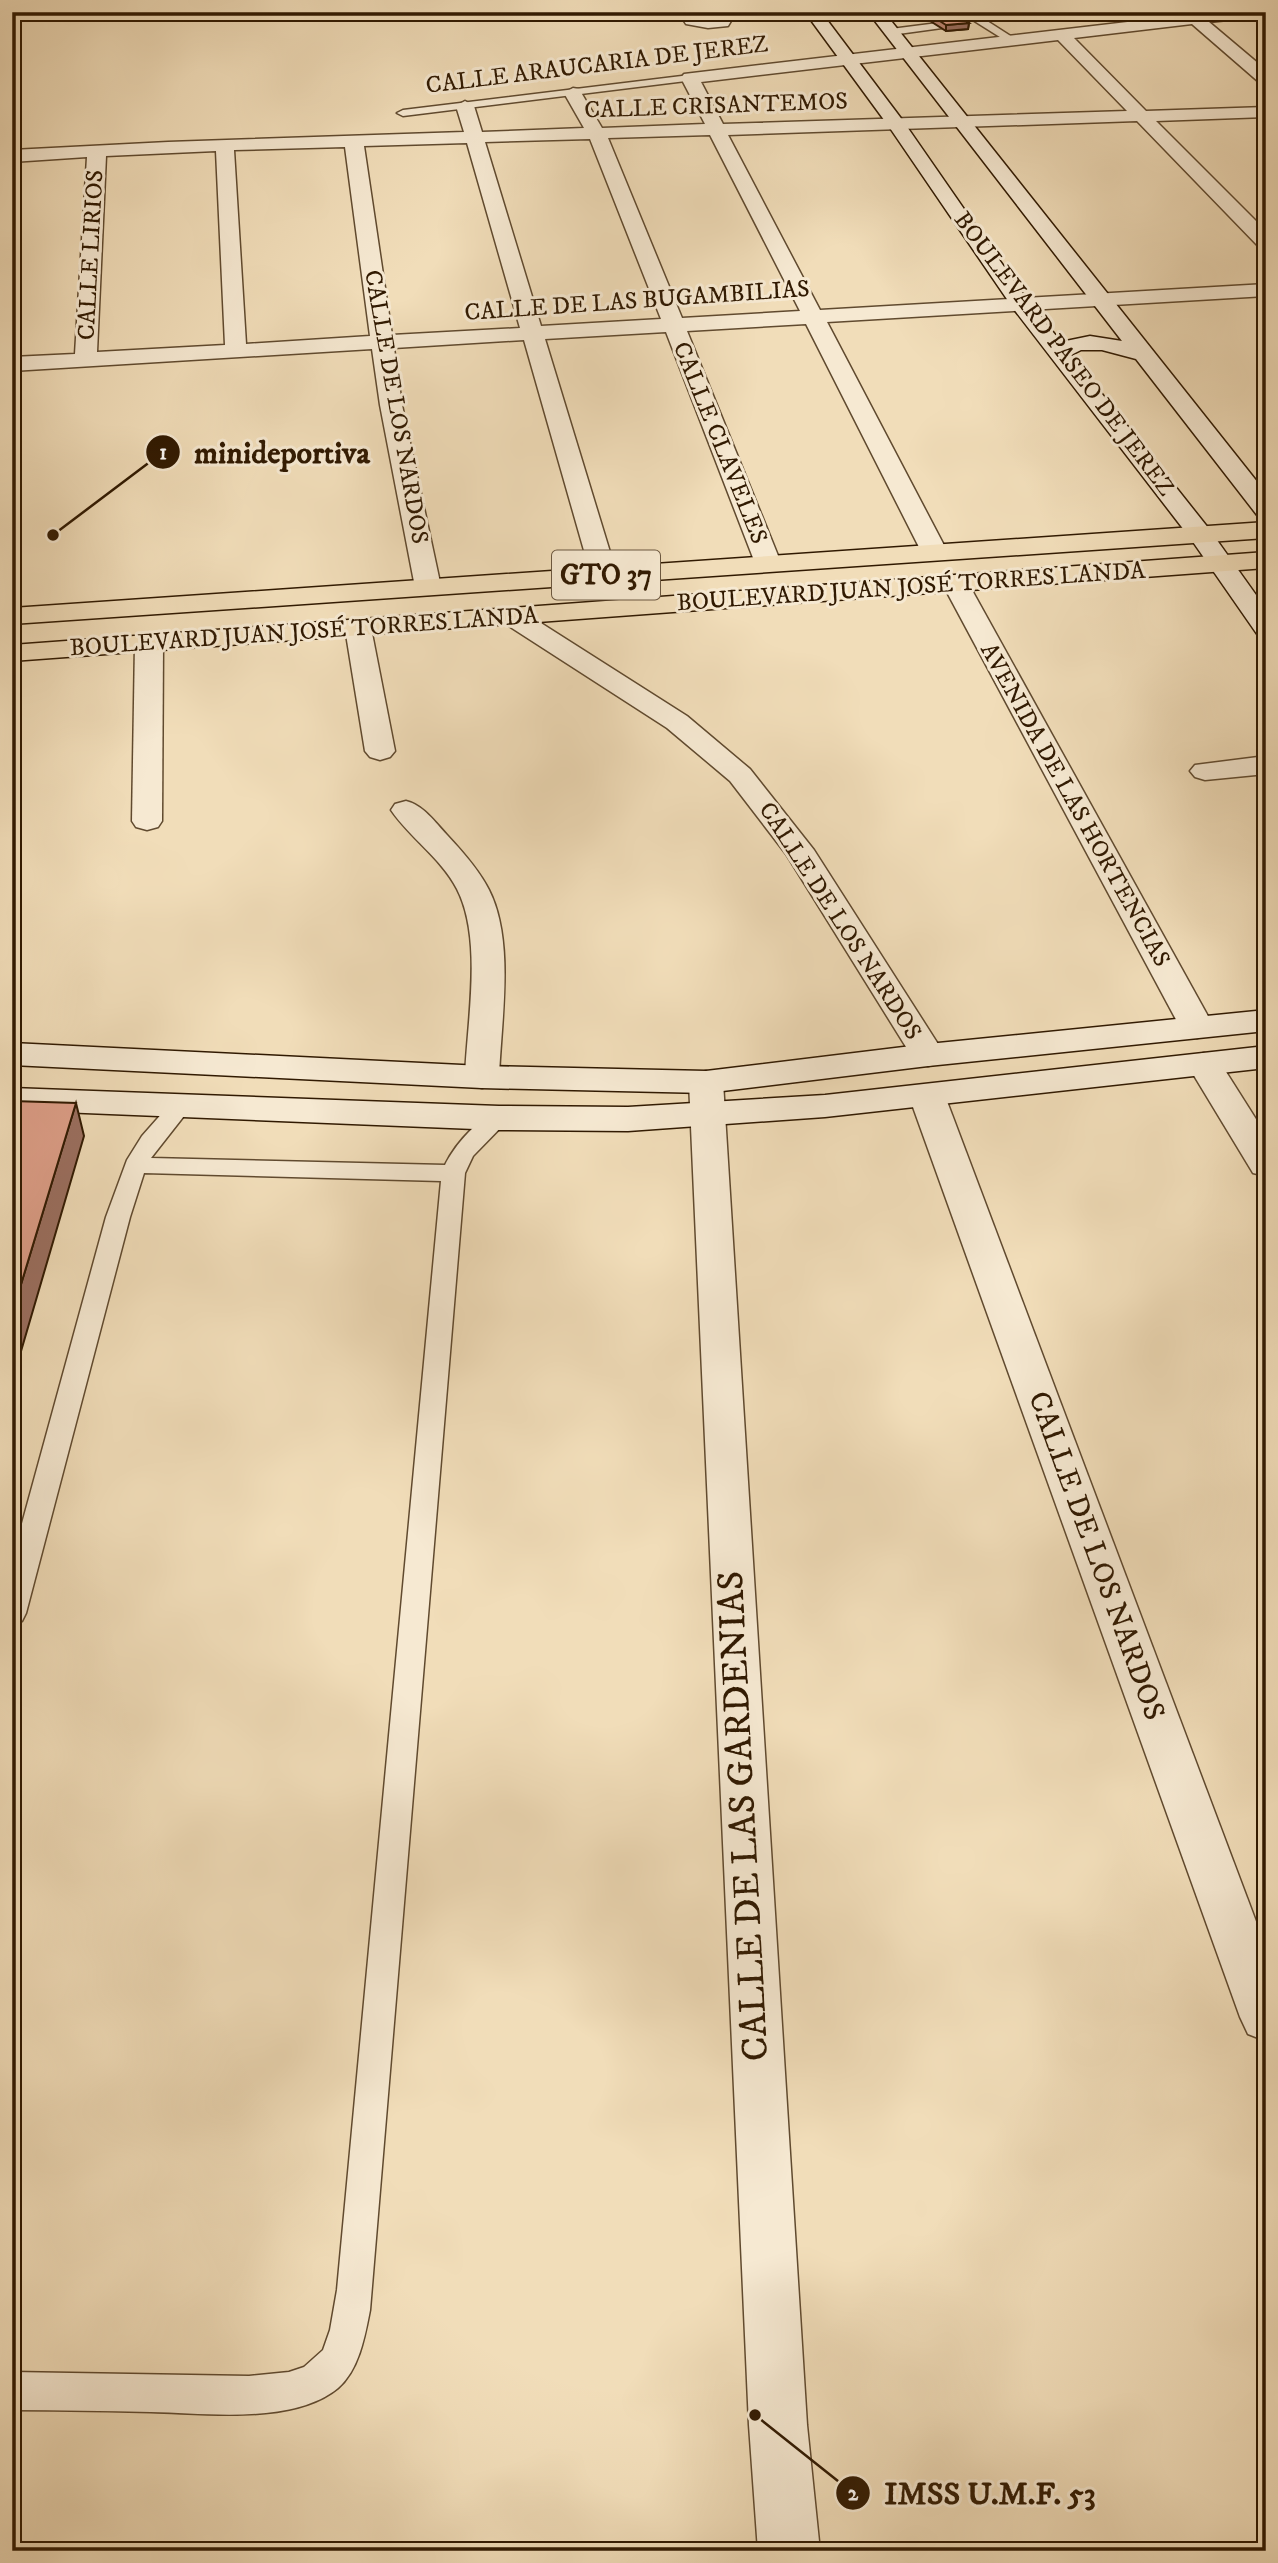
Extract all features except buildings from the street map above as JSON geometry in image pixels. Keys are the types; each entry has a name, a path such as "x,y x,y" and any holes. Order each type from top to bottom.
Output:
{"main road":[{"name":"BOULEVARD JUAN JOSÉ TORRES LANDA","path":"12,616 1266,530"},
{"name":"BOULEVARD JUAN JOSÉ TORRES LANDA","path":"12,653 1266,560"}],"street":[{"name":"BOULEVARD PASEO DE JEREZ","path":"813,12 897,125 1020,304 1200,534 1266,628"},
{"path":"876,12 965,122 1266,510"},
{"name":"CALLE ARAUCARIA DE JEREZ","path":"691,78 1256,12"},
{"path":"1197,20 1266,79"},
{"path":"1063,36 1266,243"},
{"path":"691,78 934,551"},
{"name":"CALLE CLAVELES","path":"573,93 598,134 768,563"},
{"path":"466,106 531,335 604,575"},
{"name":"CALLE CRISANTEMOS","path":"97,150 354,144 718,129 1266,112"},
{"name":"CALLE DE LOS NARDOS","path":"354,144 391,405 428,587"},
{"path":"225,147 236,351"},
{"path":"12,156 97,150"},
{"name":"CALLE LIRIOS","path":"86,360 97,150"},
{"name":"CALLE DE LAS BUGAMBILIAS","path":"12,364 1266,290"},
{"path":"1059,352 1073,345 1107,344 1146,355"},
{"name":"AVENIDA DE LAS HORTENCIAS","path":"955,583 1197,1027"},
{"name":"CALLE DE LOS NARDOS","path":"513,617 677,722 740,775 799,850 927,1075 1266,2017"},
{"path":"358,628 380,751"},
{"path":"147,821 149,644"},
{"path":"1205,771 1266,765"},
{"path":"406,810 448,854 474,890 483,917 485,955 482,1077"},
{"path":"927,1075 1197,1027 1266,1020"},
{"path":"12,1054 482,1077 706,1098"},
{"path":"12,1099 499,1118 628,1119 706,1098 927,1075 1204,1063 1266,1057"},
{"path":"1204,1063 1266,1164"},
{"path":"180,1107 192,1090 206,1079 265,1068"},
{"name":"CALLE DE LAS GARDENIAS","path":"706,1098 778,2425 789,2551"}],"lane":[{"path":"683,12 690,22 708,25 724,24 726,21 720,12"},
{"path":"965,12 1015,42"},
{"path":"960,23 981,21"},
{"path":"891,32 937,26"},
{"name":"CALLE ARAUCARIA DE JEREZ","path":"403,113 691,78"},
{"path":"12,1613 118,1217 135,1165 150,1141 180,1107"},
{"path":"12,2391 249,2395 281,2392 310,2384 329,2372 343,2350 360,2238 453,1173 463,1152 499,1118"},
{"path":"135,1165 453,1173"}],"place":[{"name":"minideportiva","path":"53,535"},
{"name":"IMSS U.M.F. 53","path":"755,2415"}]}
